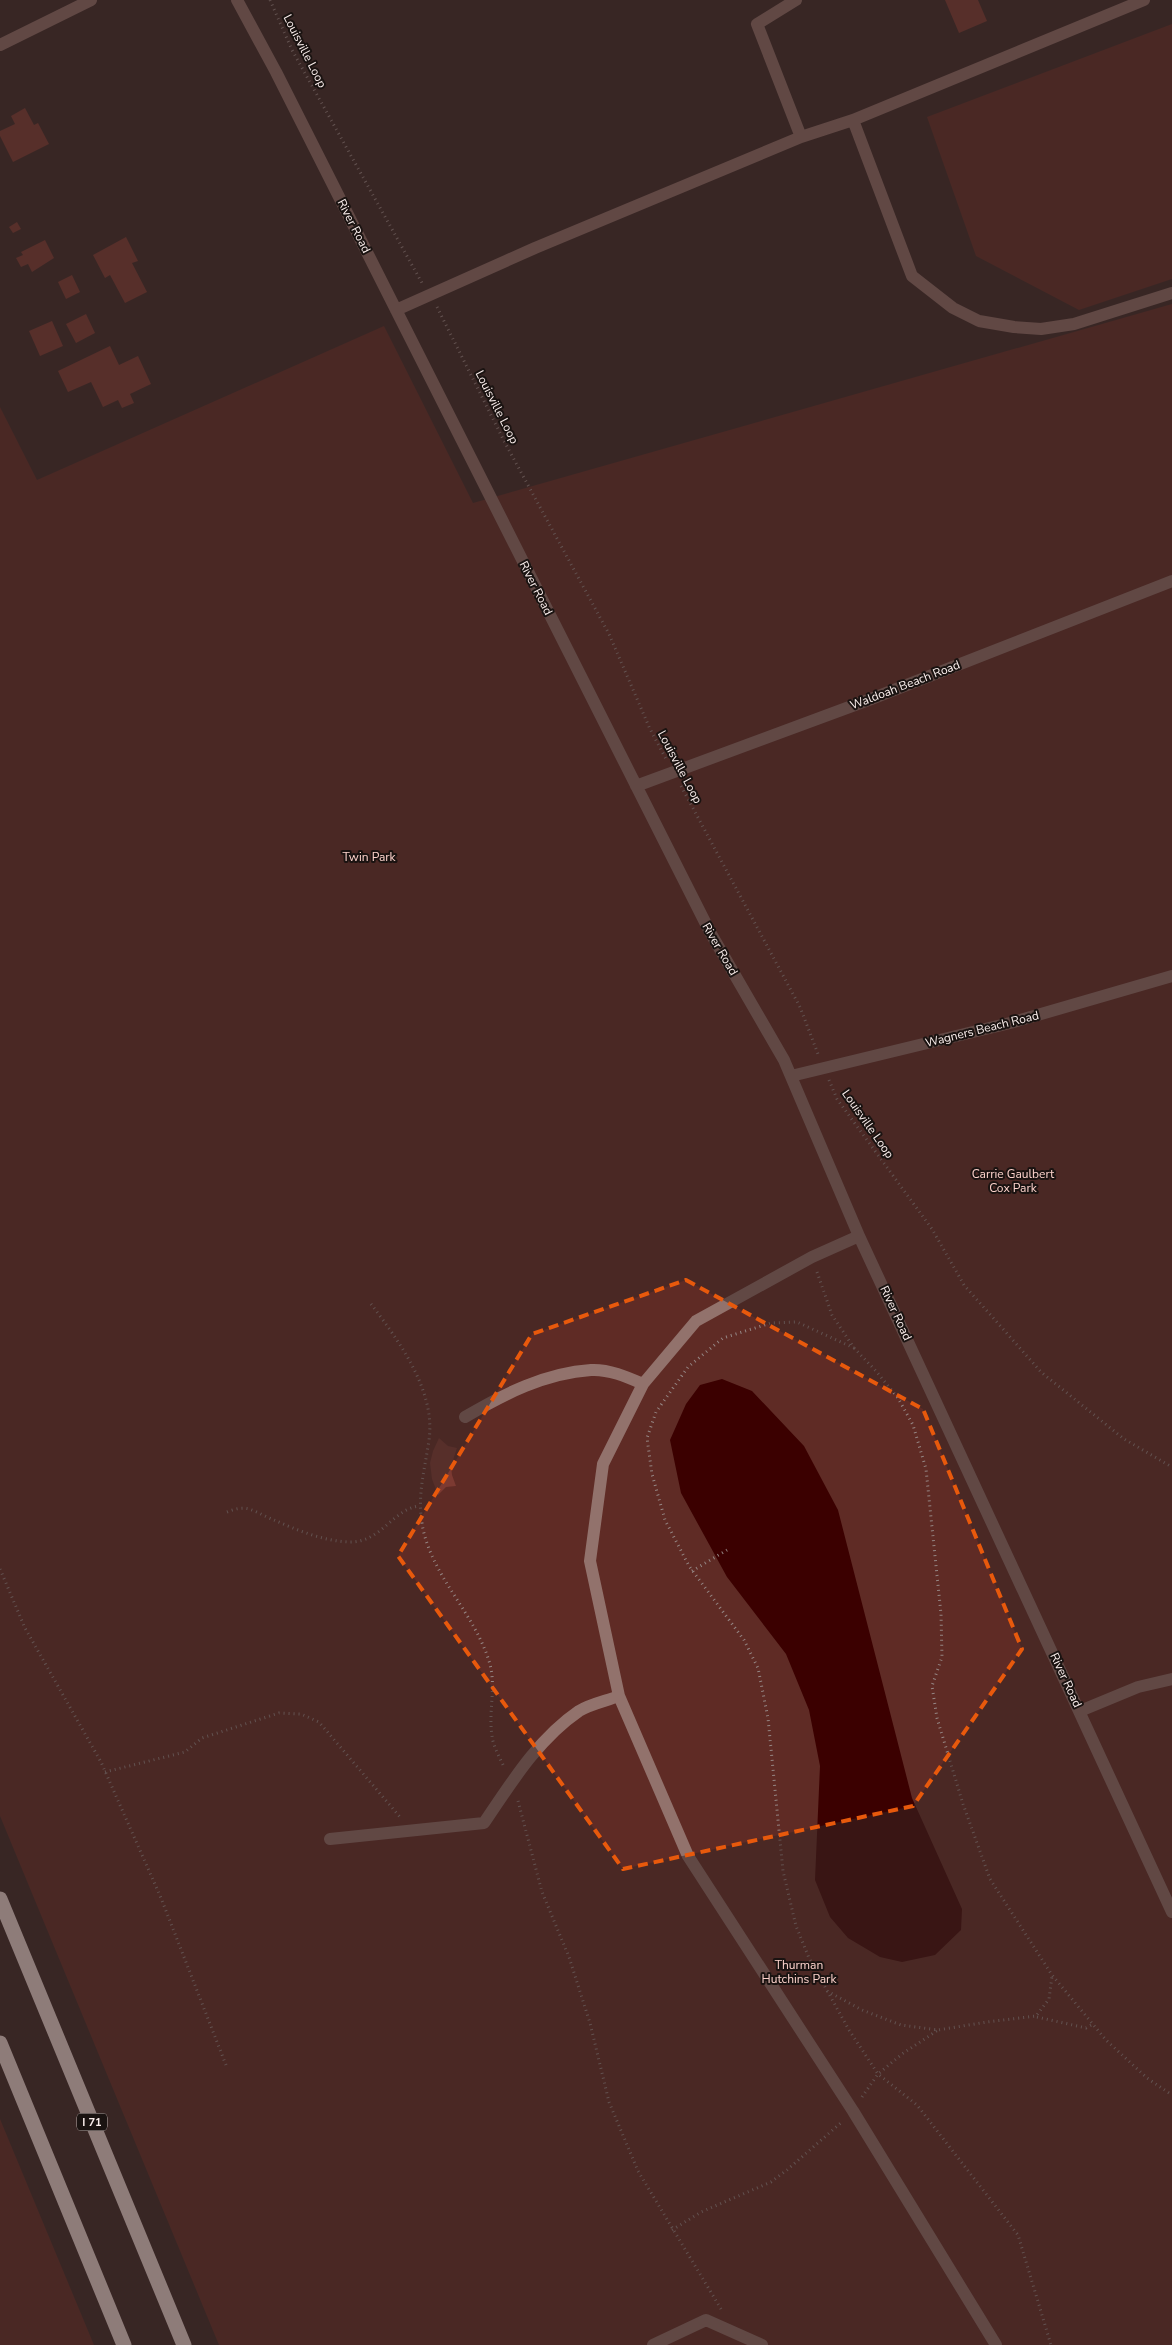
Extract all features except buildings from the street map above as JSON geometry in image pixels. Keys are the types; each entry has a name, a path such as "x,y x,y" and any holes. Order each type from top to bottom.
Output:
{"highway":[{"name":"I 71","path":"0,1899 184,2345"},
{"path":"0,2043 124,2345"}],"street":[{"path":"0,45 91,0"},
{"name":"River Road","path":"237,0 276,72 710,932 784,1060 860,1236 1172,1912"},
{"path":"796,0 757,24 801,137"},
{"path":"396,310 544,244 801,137 853,120 1144,0"},
{"path":"853,120 912,276 953,308 979,321 1014,327 1041,328 1074,324 1172,293"},
{"name":"Waldoah Beach Road","path":"636,786 871,699 1172,581"},
{"name":"Wagners Beach Road","path":"791,1076 1010,1023 1172,976"},
{"path":"860,1236 812,1257 696,1321 643,1384 603,1464 590,1562 619,1696 688,1856 853,2111 996,2345"},
{"path":"465,1417 492,1401 538,1380 592,1370 622,1375 643,1384"},
{"path":"1080,1711 1138,1686 1172,1679"},
{"path":"330,1838 484,1823 511,1783 550,1735 580,1710 619,1696"},
{"path":"653,2345 706,2320 762,2345"}],"path":[{"name":"Louisville Loop","path":"270,0 292,50 428,295 436,304 504,441 609,634 650,729 800,1008 837,1099 932,1229 970,1292 1041,1372 1124,1439 1172,1467"},
{"path":"812,1257 832,1315 854,1348 898,1398 913,1425 926,1470 941,1614 942,1658 932,1686 937,1718 963,1804 990,1879 1052,1975 1106,2040 1147,2078 1172,2095"},
{"path":"371,1304 408,1356 420,1384 428,1412 430,1438 419,1506 425,1537 446,1583 482,1642 490,1662 494,1684 492,1738 523,1813 542,1892 569,1957 590,2023 609,2102 638,2171 721,2309 729,2330"},
{"path":"854,1348 797,1322 771,1323 723,1338 688,1367 656,1412 647,1438 652,1474 665,1520 692,1571 744,1640 758,1668 768,1718 783,1871 796,1926 809,1958 848,2030 878,2074 917,2106 1018,2234 1051,2345"},
{"path":"227,1512 236,1509 249,1509 301,1531 349,1542 364,1540 385,1529 411,1507 419,1506"},
{"path":"692,1571 727,1550"},
{"path":"0,1568 25,1628 105,1772 161,1898 226,2065"},
{"path":"105,1772 185,1752 202,1738 279,1713 301,1714 319,1722 411,1830"},
{"path":"1036,2016 1049,1999 1052,1975"},
{"path":"825,1990 862,2010 901,2026 938,2030 1036,2016 1086,2028 1093,2024"},
{"path":"672,2230 701,2212 749,2193 788,2170 853,2111 878,2074 902,2054 938,2030"}],"highlighted area":[{"path":"686,1280 923,1409 1022,1649 913,1806 623,1869 398,1556 532,1334"}],"green space":[{"path":"1172,24 1172,279 1079,310 976,256 927,117"},
{"path":"1172,304 1172,2345 219,2345 0,1816 0,407 37,480 384,326 473,503"},
{"path":"0,2119 94,2345 0,2345"}],"shaded area":[{"path":"722,1379 752,1391 804,1446 838,1510 912,1798 962,1909 961,1930 935,1955 902,1962 880,1957 848,1938 830,1917 815,1880 820,1766 809,1710 786,1654 727,1577 681,1493 670,1440 686,1404 700,1385"}],"park label":[{"name":"Twin Park","path":"369,857"},
{"name":"Carrie Gaulbert Cox Park","path":"1013,1181"},
{"name":"Thurman Hutchins Park","path":"799,1972"}]}
